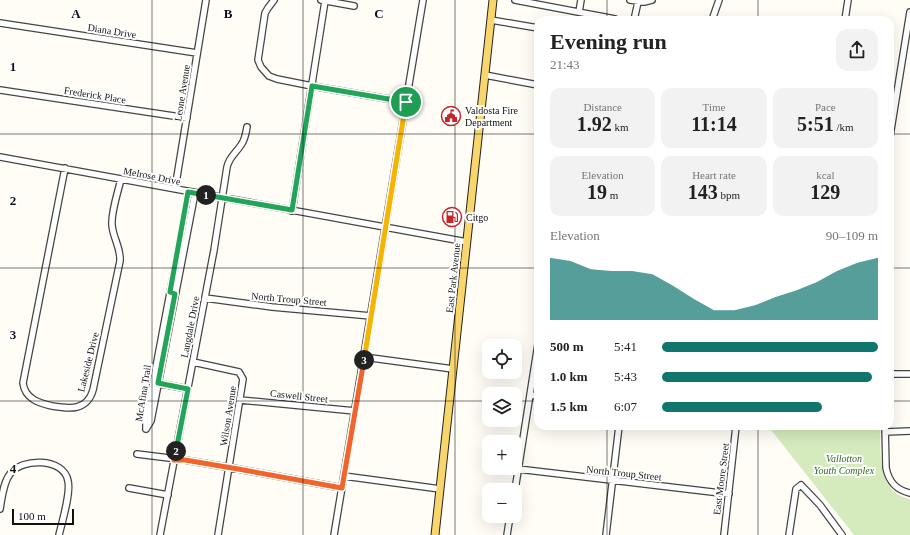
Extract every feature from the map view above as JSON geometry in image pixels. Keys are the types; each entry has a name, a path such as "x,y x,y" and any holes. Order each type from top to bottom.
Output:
{"main road":[{"name":"East Park Avenue","path":"435,535 493,0"}],"street":[{"name":"Leone Avenue","path":"175,189 206,0"},
{"path":"274,0 268,8 264,19 258,56 260,64 266,73 273,77 312,86 406,102"},
{"path":"292,210 312,86 323,0 354,6"},
{"path":"334,535 423,0"},
{"path":"515,0 530,1 598,16"},
{"path":"579,12 581,0"},
{"path":"630,0 638,2 652,0"},
{"path":"713,16 719,0"},
{"path":"846,16 848,0"},
{"path":"635,16 638,2"},
{"path":"894,111 910,12"},
{"path":"491,20 534,27"},
{"name":"Diana Drive","path":"0,22 197,53"},
{"path":"485,74 534,84"},
{"name":"Frederick Place","path":"0,90 187,118"},
{"name":"Langdale Drive","path":"160,535 219,222 228,162 241,146 247,127"},
{"name":"Melrose Drive","path":"0,157 467,242"},
{"name":"Lakeside Drive","path":"64,168 23,383 24,389 35,401 64,408 73,408 83,404 89,398 93,390 120,261 120,252 113,232 112,222 121,179"},
{"name":"McAfina Trail","path":"151,405 192,192"},
{"name":"North Troup Street","path":"205,298 272,307 371,316"},
{"path":"364,357 453,369"},
{"name":"Wilson Avenue","path":"193,362 239,372 243,378 218,535"},
{"path":"522,444 534,370"},
{"path":"894,374 910,374"},
{"path":"156,382 188,389"},
{"path":"530,395 534,396"},
{"name":"Caswell Street","path":"240,400 355,411"},
{"path":"606,535 618,430"},
{"name":"East Moore Street","path":"724,535 736,430"},
{"path":"885,430 886,468 888,477 898,489 910,493"},
{"path":"894,430 910,431"},
{"path":"137,454 174,460 185,460 342,488"},
{"path":"0,509 10,472 20,466 31,463 48,463 56,466 68,478 69,486 59,535"},
{"name":"North Troup Street","path":"522,469 729,494"},
{"path":"344,476 440,489"},
{"path":"790,535 796,489 801,485 820,505 842,535"},
{"path":"129,488 168,495"},
{"path":"507,535 509,523"}],"green space":[{"name":"Vallotton Youth Complex","path":"771,430 880,430 881,459 886,480 891,488 899,495 910,499 910,535 854,535"}],"place":[{"name":"Valdosta Fire Department","path":"451,116"},
{"name":"Citgo","path":"452,217"}],"route":[{"path":"312,86 406,102 342,488 185,460 174,460 188,389 158,383 175,294 170,292 188,192 292,210 312,86"}]}
